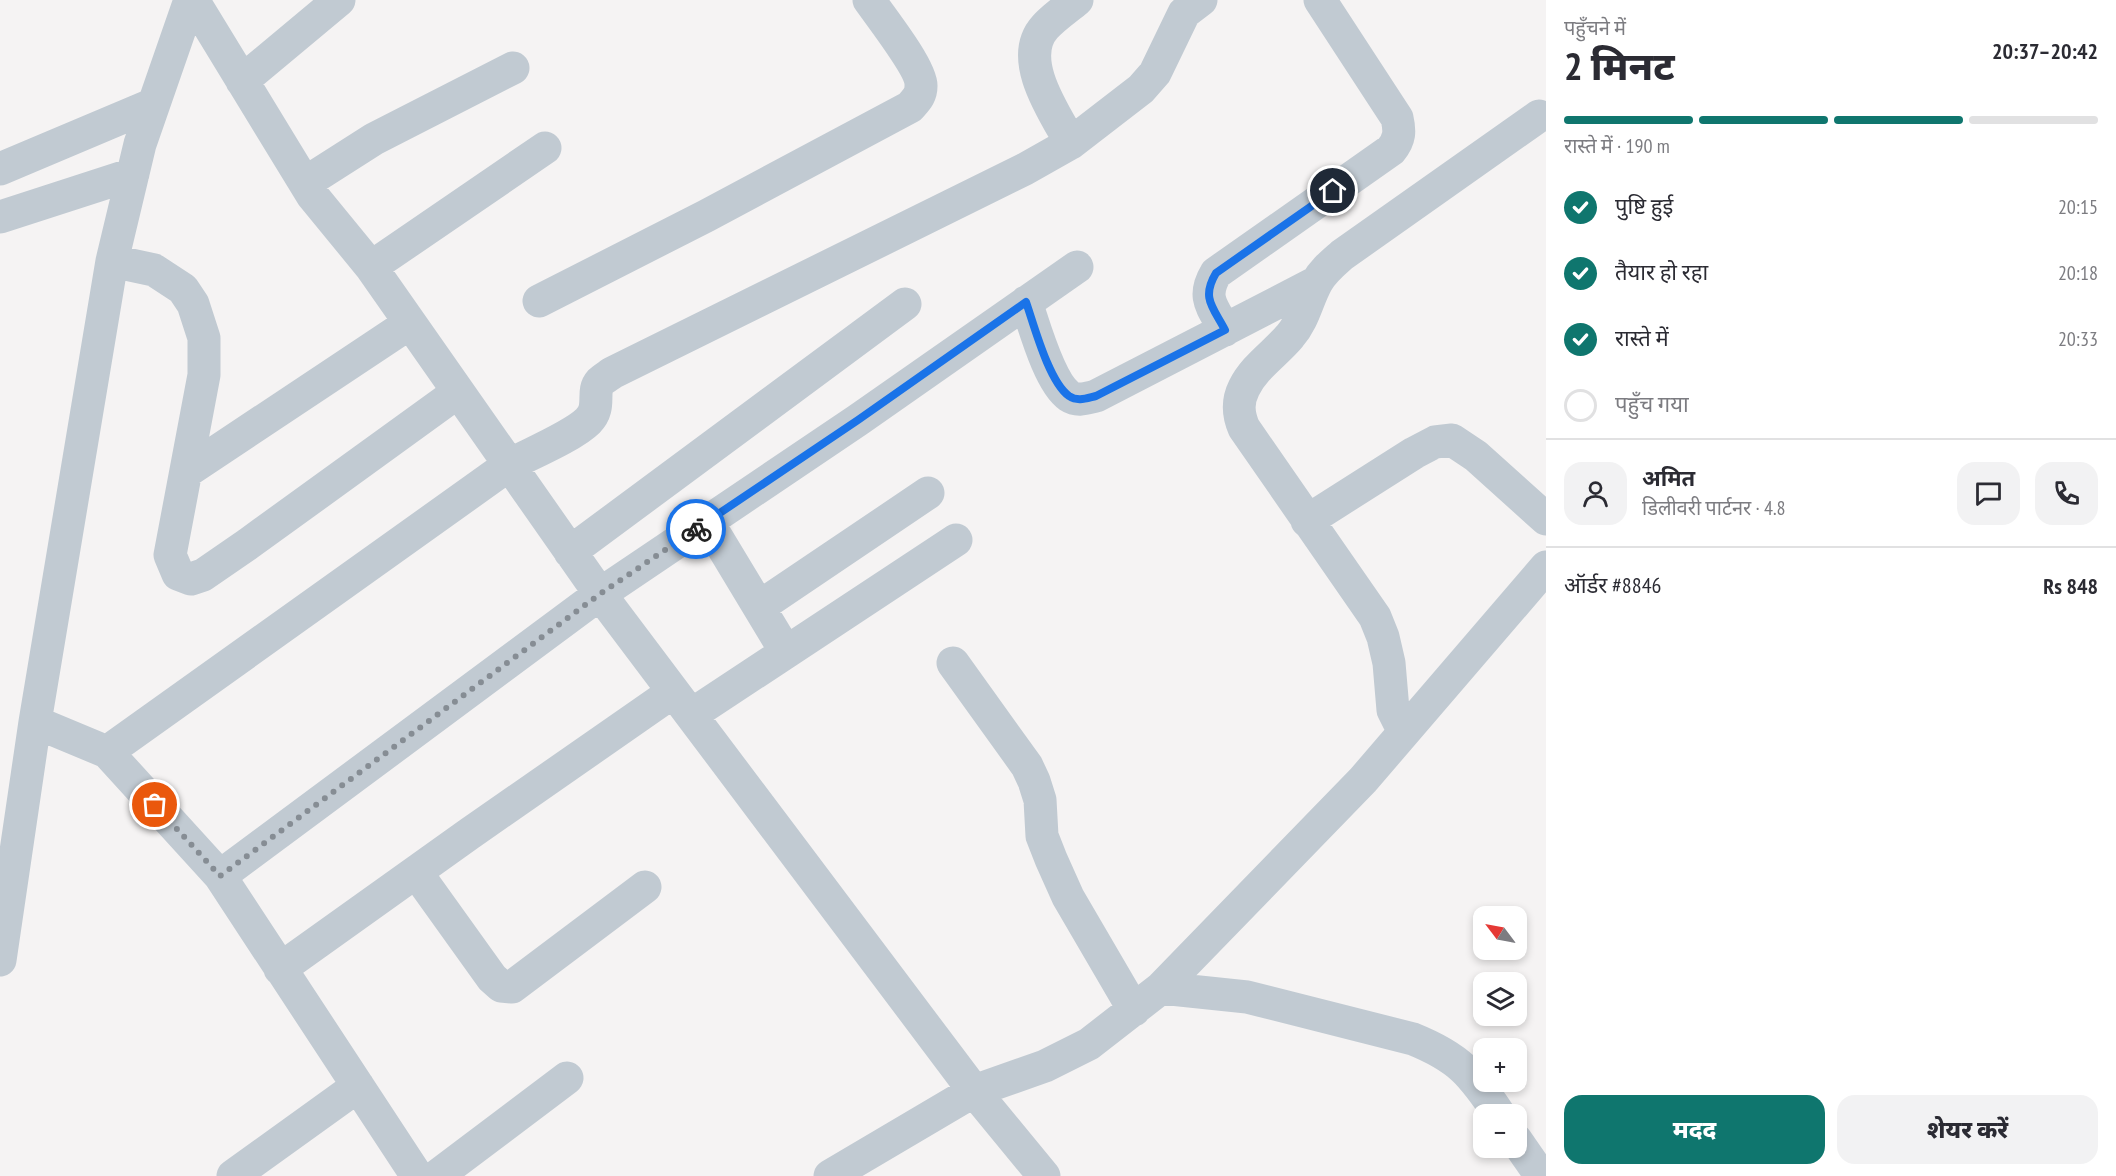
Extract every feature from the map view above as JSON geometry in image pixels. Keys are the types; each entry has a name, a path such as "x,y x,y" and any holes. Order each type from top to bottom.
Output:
{"street":[{"path":"191,0 312,195 371,267 600,594 974,1091 1044,1176"},
{"path":"0,960 35,722 112,261 140,144 191,0"},
{"path":"242,81 339,0"},
{"path":"539,301 706,216 910,107 919,96 921,83 906,52 869,0"},
{"path":"1071,143 1045,96 1035,69 1036,47 1043,29 1077,0"},
{"path":"107,752 509,465 575,431 595,413 599,383 612,373 1071,143 1141,89 1155,73 1184,13 1201,0"},
{"path":"1225,330 1208,298 1209,286 1216,273 1391,150 1398,141 1397,118 1320,0"},
{"path":"305,183 374,139 513,68"},
{"path":"0,169 154,104"},
{"path":"1404,732 1393,710 1389,663 1383,637 1375,617 1244,428 1239,416 1238,405 1244,388 1254,373 1298,325 1317,282 1325,271 1342,255 1539,116"},
{"path":"371,267 545,148"},
{"path":"0,217 133,174"},
{"path":"112,261 154,270 183,289 193,304 204,338 204,375 171,555 178,574 191,579 203,575 458,392"},
{"path":"220,876 600,594 858,420 1077,267"},
{"path":"1026,302 1042,348 1059,386 1070,396 1081,400 1096,396 1317,282"},
{"path":"570,552 905,304"},
{"path":"186,472 410,323"},
{"path":"1307,521 1414,453 1435,442 1452,440 1476,456 1546,519"},
{"path":"759,607 928,493"},
{"path":"707,521 786,652"},
{"path":"280,969 416,872 682,704 786,652 956,540"},
{"path":"830,1176 974,1091 1045,1066 1089,1044 1161,988 1363,780 1546,567"},
{"path":"953,663 1027,766 1040,800 1042,836 1051,859 1068,897 1134,1010"},
{"path":"35,722 107,752 220,876 414,1173 567,1078"},
{"path":"0,784 23,807"},
{"path":"416,872 492,978 501,986 512,987 645,887"},
{"path":"1161,988 1247,997 1413,1039 1432,1046 1456,1060 1477,1082 1492,1104"},
{"path":"233,1176 358,1086"},
{"path":"1527,1156 1540,1176"}],"way so far":[{"path":"155,805 220,876 600,594 696,529"}],"route":[{"path":"696,529 858,420 1026,302 1042,348 1059,386 1070,396 1081,400 1096,396 1225,330 1208,298 1209,286 1216,273 1333,191"}]}
